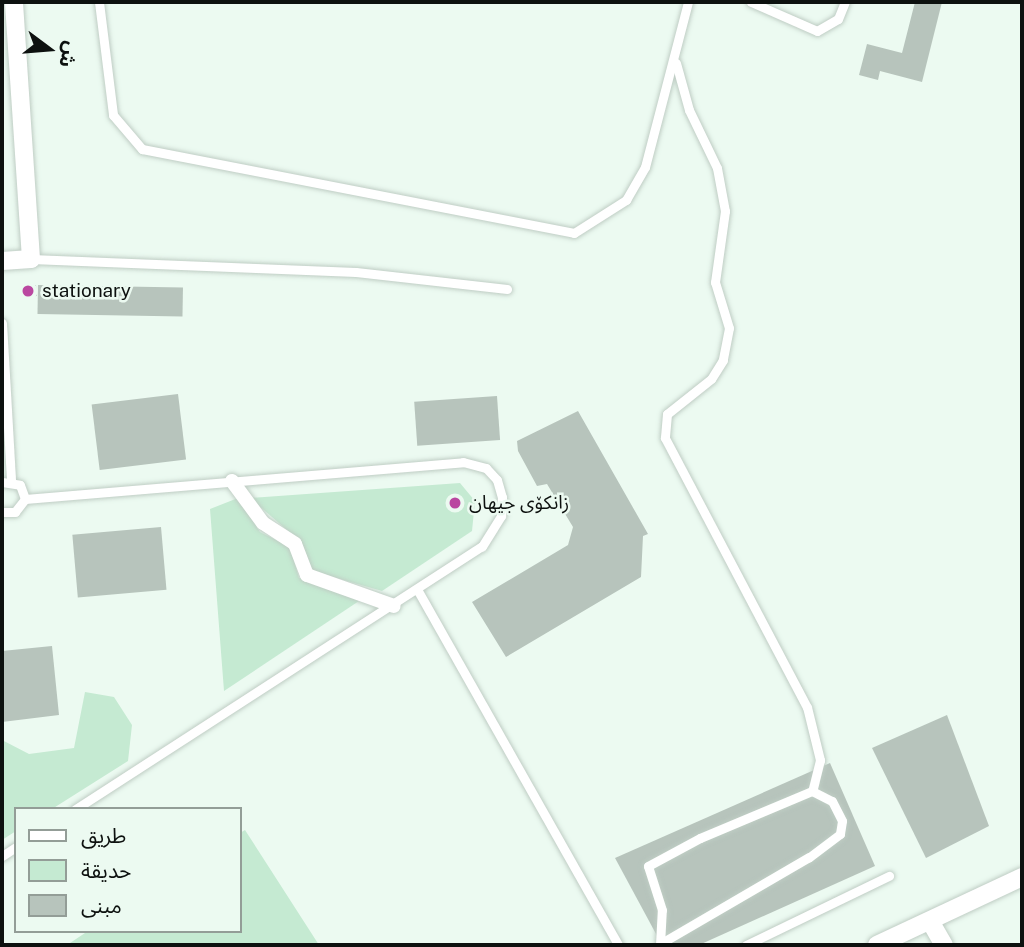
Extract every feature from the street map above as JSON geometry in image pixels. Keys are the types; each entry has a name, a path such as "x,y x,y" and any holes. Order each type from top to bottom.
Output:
{"street":[{"path":"2,261 31,259 14,2"},
{"path":"232,481 263,523 295,544 307,575 394,606"},
{"path":"877,945 1022,877"},
{"path":"930,921 944,945"}],"lane":[{"path":"99,2 113,115 142,149 574,233 626,200 645,167 676,61 688,2"},
{"path":"751,2 817,31 838,19 845,2"},
{"path":"676,61 689,110 717,168 725,211 715,282 729,328 723,360 711,379 667,414 665,438 807,707 820,760 812,791"},
{"path":"31,259 356,272 508,289"},
{"path":"2,323 6,481 23,489 25,499"},
{"path":"2,512 15,512 25,499 426,463 463,462 486,468 497,480 502,497 495,531 482,546 394,606 78,807"},
{"path":"418,590 618,945"},
{"path":"812,791 832,801 842,821 839,834 660,944 662,910 648,866 700,838 812,791"},
{"path":"746,945 889,876"}],"green space":[{"path":"460,483 475,501 472,531 382,591 312,571 302,543 250,498"},
{"path":"238,498 260,532 290,547 299,578 362,599 224,691 210,509"},
{"path":"85,692 114,697 132,725 128,761 55,807 14,807 14,832 2,840 2,740 29,754 74,748"},
{"path":"245,830 319,945 67,945 85,933 242,933 242,832"}],"building":[{"path":"915,2 942,2 922,82 880,71 878,80 859,75 867,44 902,53"},
{"name":"stationary","path":"36,285 37,296 22,297 21,286"},
{"path":"38,285 183,288 182,317 37,314"},
{"path":"178,394 186,460 100,470 92,405"},
{"path":"497,396 500,440 417,446 414,402"},
{"path":"578,411 648,534 643,536 641,577 506,657 472,602 568,545 573,527 547,484 537,486 518,451 517,441"},
{"path":"161,527 166,590 78,598 72,535"},
{"path":"52,646 59,715 2,722 2,651"},
{"path":"947,715 989,826 926,858 872,748"},
{"path":"830,763 875,866 699,945 662,945 615,858"}],"place":[{"name":"stationary","path":"28,291"},
{"name":"زانکۆی جیھان","path":"455,503"}]}
